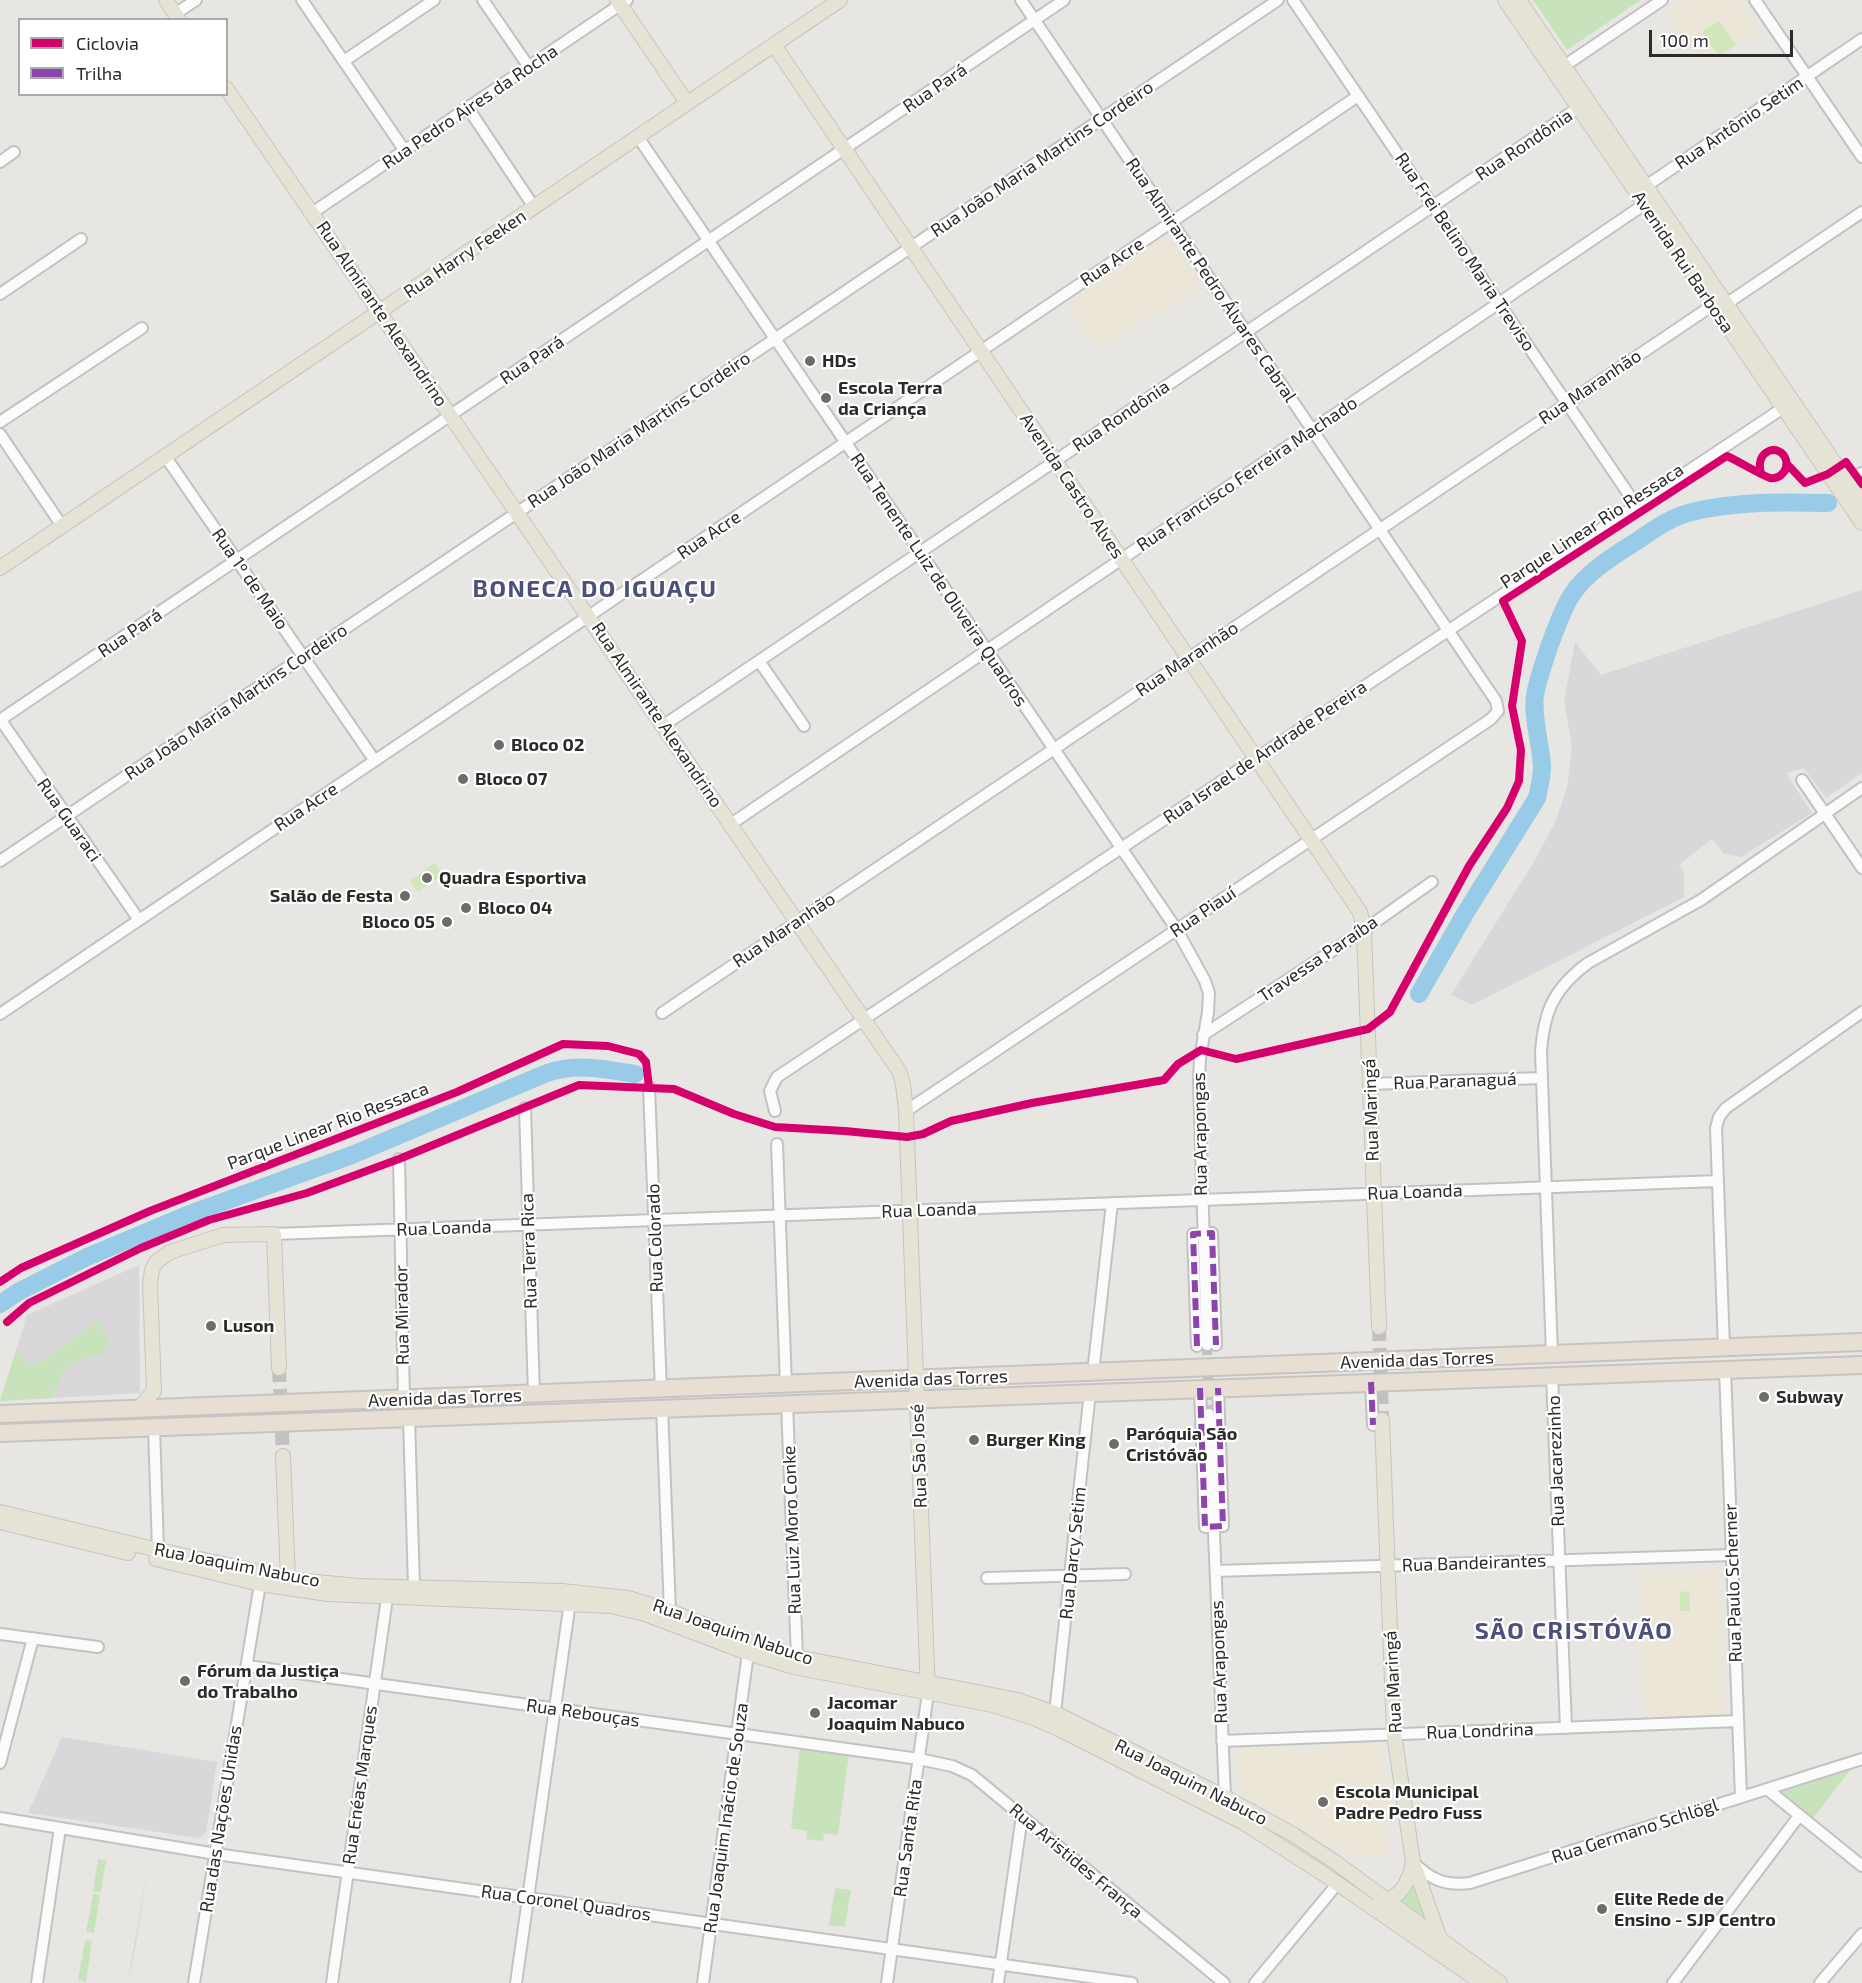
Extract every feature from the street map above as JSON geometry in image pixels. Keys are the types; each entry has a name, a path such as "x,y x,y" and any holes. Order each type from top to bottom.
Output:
{"highway":[{"name":"Avenida das Torres","path":"0,1414 1862,1342"},
{"name":"Avenida das Torres","path":"0,1433 1862,1365"}],"main road":[{"path":"166,0 177,17"},
{"name":"Rua Harry Feeken","path":"0,568 840,0"},
{"name":"Avenida Rui Barbosa","path":"1505,0 1644,204 1862,503"},
{"name":"Avenida Rui Barbosa","path":"1519,0 1647,187 1783,408 1862,524"},
{"path":"621,2 687,103"},
{"name":"Avenida Castro Alves","path":"774,45 1356,905 1364,930"},
{"name":"Rua Almirante Alexandrino","path":"228,91 864,1018 899,1071 906,1111"},
{"name":"Rua Maringá","path":"1364,930 1379,1327"},
{"name":"Rua São José","path":"906,1111 927,1687"},
{"name":"Rua Loanda","path":"139,1408 154,1391 150,1285 152,1270 162,1256 211,1238 234,1234 274,1234"},
{"path":"274,1234 279,1368"},
{"name":"Rua Maringá","path":"1378,1422 1388,1566 1394,1734 1413,1862 1440,1939"},
{"path":"283,1456 288,1579"},
{"name":"Rua Joaquim Nabuco","path":"0,1512 261,1579 288,1579 388,1592 611,1606 645,1614 748,1653 794,1667 1018,1700 1055,1713 1224,1797 1316,1849 1500,1983"},
{"name":"Rua Joaquim Nabuco","path":"0,1522 328,1594 388,1592 414,1587 592,1593 628,1598 797,1657 927,1687 1036,1719 1226,1812 1338,1883 1482,1983"},
{"path":"1224,1797 1226,1812"},
{"path":"1361,1899 1373,1902 1386,1900 1400,1892 1411,1875 1413,1862"}],"street":[{"path":"177,17 196,0"},
{"path":"302,0 405,151"},
{"path":"344,61 434,0"},
{"path":"483,0 529,67"},
{"name":"Rua Almirante Pedro Álvares Cabral","path":"1021,0 1496,701 1498,711"},
{"name":"Rua Pará","path":"0,720 1064,0"},
{"name":"Rua João Maria Martins Cordeiro","path":"0,861 1278,0"},
{"name":"Rua Frei Belino Maria Treviso","path":"1293,0 1636,505"},
{"path":"1564,66 1662,0"},
{"path":"1755,0 1862,157"},
{"name":"Rua Pedro Aires da Rocha","path":"312,213 621,2"},
{"name":"Rua Antônio Setim","path":"1647,187 1862,39"},
{"name":"Rua Acre","path":"0,1014 1358,96"},
{"path":"468,108 534,207"},
{"name":"Rua Rondônia","path":"664,725 1578,108"},
{"name":"Rua Tenente Luiz de Oliveira Quadros","path":"638,137 1177,930 1205,981 1209,993 1203,1035"},
{"path":"0,162 14,152"},
{"path":"1644,204 1647,187"},
{"name":"Rua Francisco Ferreira Machado","path":"731,824 1644,204"},
{"name":"Rua Maranhão","path":"662,1013 1567,403 1862,213"},
{"path":"0,294 81,239"},
{"path":"0,422 142,328"},
{"name":"Rua Israel de Andrade Pereira","path":"775,1110 770,1091 777,1077 1783,408"},
{"path":"0,434 62,526"},
{"name":"Rua 1º de Maio","path":"165,456 375,760"},
{"path":"1847,481 1862,473"},
{"path":"759,661 804,726"},
{"name":"Rua Piauí","path":"906,1111 1312,840 1491,719 1498,711"},
{"name":"Rua Guaraci","path":"0,720 139,920"},
{"path":"1802,780 1862,868"},
{"path":"1552,1355 1541,1078 1542,1037 1548,1010 1555,995 1563,984 1588,963 1701,900 1862,788"},
{"name":"Travessa Paraíba","path":"1203,1035 1364,930 1432,882"},
{"path":"1724,1348 1716,1128 1719,1117 1726,1108 1862,1012"},
{"name":"Rua Arapongas","path":"1203,1035 1199,1080 1203,1234"},
{"name":"Rua Paranaguá","path":"1370,1084 1541,1078"},
{"name":"Rua Colorado","path":"649,1087 661,1390"},
{"name":"Rua Terra Rica","path":"525,1108 534,1394"},
{"path":"777,1144 786,1385"},
{"name":"Rua Mirador","path":"399,1159 404,1400"},
{"name":"Rua Loanda","path":"274,1234 1718,1181"},
{"path":"1093,1373 1112,1203"},
{"name":"Rua Arapongas","path":"1212,1233 1207,1345 1193,1234 1203,1234 1212,1233"},
{"name":"Rua Paulo Scherner","path":"1725,1369 1741,1797"},
{"name":"Rua Jacarezinho","path":"1552,1375 1566,1728"},
{"path":"1371,1382 1378,1422"},
{"name":"Rua Arapongas","path":"1200,1388 1205,1527 1214,1527 1223,1526 1218,1388"},
{"name":"Rua Darcy Setim","path":"1055,1713 1090,1392"},
{"name":"Rua Luiz Moro Conke","path":"787,1404 797,1657"},
{"path":"662,1408 670,1611"},
{"name":"Rua Arapongas","path":"1209,1414 1224,1797"},
{"path":"409,1418 414,1587"},
{"path":"154,1427 158,1551"},
{"name":"Rua Bandeirantes","path":"1216,1571 1732,1555"},
{"path":"987,1578 1125,1574"},
{"name":"Rua das Nações Unidas","path":"194,1983 261,1579"},
{"name":"Rua Enéas Marques","path":"332,1983 388,1592"},
{"path":"516,1983 570,1602"},
{"path":"0,1634 98,1647"},
{"path":"0,1763 33,1638"},
{"name":"Rua Joaquim Inácio de Souza","path":"703,1983 748,1653"},
{"name":"Rua Rebouças","path":"247,1666 919,1759"},
{"name":"Rua Santa Rita","path":"888,1983 927,1687"},
{"name":"Rua Londrina","path":"1222,1740 1738,1721"},
{"name":"Rua Aristides França","path":"919,1759 952,1766 967,1772 1224,1983"},
{"name":"Rua Germano Schlögl","path":"1413,1862 1439,1882 1458,1885 1470,1883 1862,1759"},
{"path":"1767,1789 1862,1866"},
{"path":"998,1983 1022,1816"},
{"path":"1673,1983 1799,1816"},
{"name":"Rua Coronel Quadros","path":"0,1818 216,1854 1132,1983"},
{"path":"37,1983 60,1828"},
{"path":"1255,1983 1338,1883"},
{"path":"1820,1983 1862,1934"}],"shaded area":[{"path":"1686,0 1739,0 1759,30 1718,58 1713,52 1699,62 1666,14"},
{"path":"1167,235 1202,287 1161,315 1157,312 1099,351 1067,303"},
{"path":"1862,590 1862,773 1826,798 1804,768 1786,773 1812,813 1741,857 1724,854 1712,839 1679,865 1684,872 1684,897 1472,1005 1451,995 1535,860 1555,822 1567,788 1572,747 1564,701 1575,642 1601,675"},
{"path":"139,1265 140,1393 0,1401 27,1315"},
{"path":"1720,1570 1725,1714 1645,1717 1640,1572"},
{"path":"62,1737 217,1762 206,1833 199,1838 28,1813"},
{"name":"Escola Municipal Padre Pedro Fuss","path":"1381,1743 1391,1810 1387,1811 1389,1852 1386,1856 1351,1856 1242,1794 1239,1788 1237,1753 1241,1749 1290,1747 1294,1751 1329,1749 1332,1745"}],"green space":[{"path":"1533,0 1641,0 1567,50"},
{"path":"1719,21 1736,45 1719,56 1702,32"},
{"name":"Quadra Esportiva","path":"434,863 443,875 418,892 410,881"},
{"path":"98,1321 109,1341 104,1354 84,1359 63,1370 51,1398 0,1401 16,1351 28,1364 38,1362 56,1352"},
{"path":"1689,1591 1690,1611 1680,1611 1680,1592"},
{"path":"800,1747 849,1754 838,1835 824,1834 823,1841 806,1839 807,1831 791,1828"},
{"path":"1852,1768 1813,1818 1780,1792"},
{"path":"98,1859 106,1860 101,1892 93,1891"},
{"path":"148,1866 134,1956 128,1981"},
{"path":"1416,1883 1428,1920 1398,1898"},
{"path":"835,1888 851,1890 845,1927 829,1925"},
{"path":"93,1894 100,1895 94,1933 86,1932"},
{"path":"85,1940 92,1941 86,1982 78,1980"}],"waterway":[{"path":"1419,994 1466,912 1537,798 1542,767 1535,695 1560,619 1569,599 1580,585 1613,557 1678,516 1709,508 1743,504 1828,503"},
{"path":"0,1304 18,1292 87,1257 187,1215 352,1155 547,1073 580,1068 635,1074"}],"tunnel":[{"path":"1379,1327 1382,1420"},
{"path":"1207,1345 1209,1414"},
{"path":"279,1368 283,1456"}],"marked path":[{"path":"1197,1346 1193,1234 1212,1233 1216,1345"},
{"path":"1371,1382 1373,1425"},
{"path":"1200,1388 1205,1527 1223,1526 1218,1388"}],"cycle path":[{"name":"Parque Linear Rio Ressaca","path":"7,1322 29,1303 141,1248 209,1220 307,1193 399,1159 579,1085 674,1089 734,1114 775,1127 907,1137 923,1134 951,1121 1032,1103 1164,1080 1178,1064 1201,1050 1236,1059 1368,1029 1390,1012 1469,866 1507,808 1519,781 1521,750 1512,706 1522,641 1503,601 1727,456 1767,477 1773,478 1780,476 1786,469 1783,454 1774,450 1764,454 1760,465 1761,473"},
{"path":"1787,464 1805,483 1828,474 1846,462 1862,484"},
{"name":"Parque Linear Rio Ressaca","path":"0,1282 21,1268 150,1211 457,1092 563,1044 608,1046 639,1054 646,1062 649,1087"}],"place":[{"name":"HDs","path":"810,361"},
{"name":"Escola Terra da Criança","path":"826,398"},
{"name":"Bloco 02","path":"499,745"},
{"name":"Bloco 07","path":"463,779"},
{"name":"Quadra Esportiva","path":"427,878"},
{"name":"Salão de Festa","path":"405,896"},
{"name":"Bloco 04","path":"466,908"},
{"name":"Bloco 05","path":"447,922"},
{"name":"Luson","path":"211,1326"},
{"name":"Subway","path":"1764,1397"},
{"name":"Burger King","path":"974,1440"},
{"name":"Paróquia São Cristóvão","path":"1114,1444"},
{"name":"Fórum da Justiça do Trabalho","path":"185,1681"},
{"name":"Jacomar Joaquim Nabuco","path":"815,1713"},
{"name":"Escola Municipal Padre Pedro Fuss","path":"1323,1802"},
{"name":"Elite Rede de Ensino - SJP Centro","path":"1602,1909"}],"district":[{"name":"BONECA DO IGUAÇU","path":"595,589"},
{"name":"SÃO CRISTÓVÃO","path":"1574,1631"}]}
